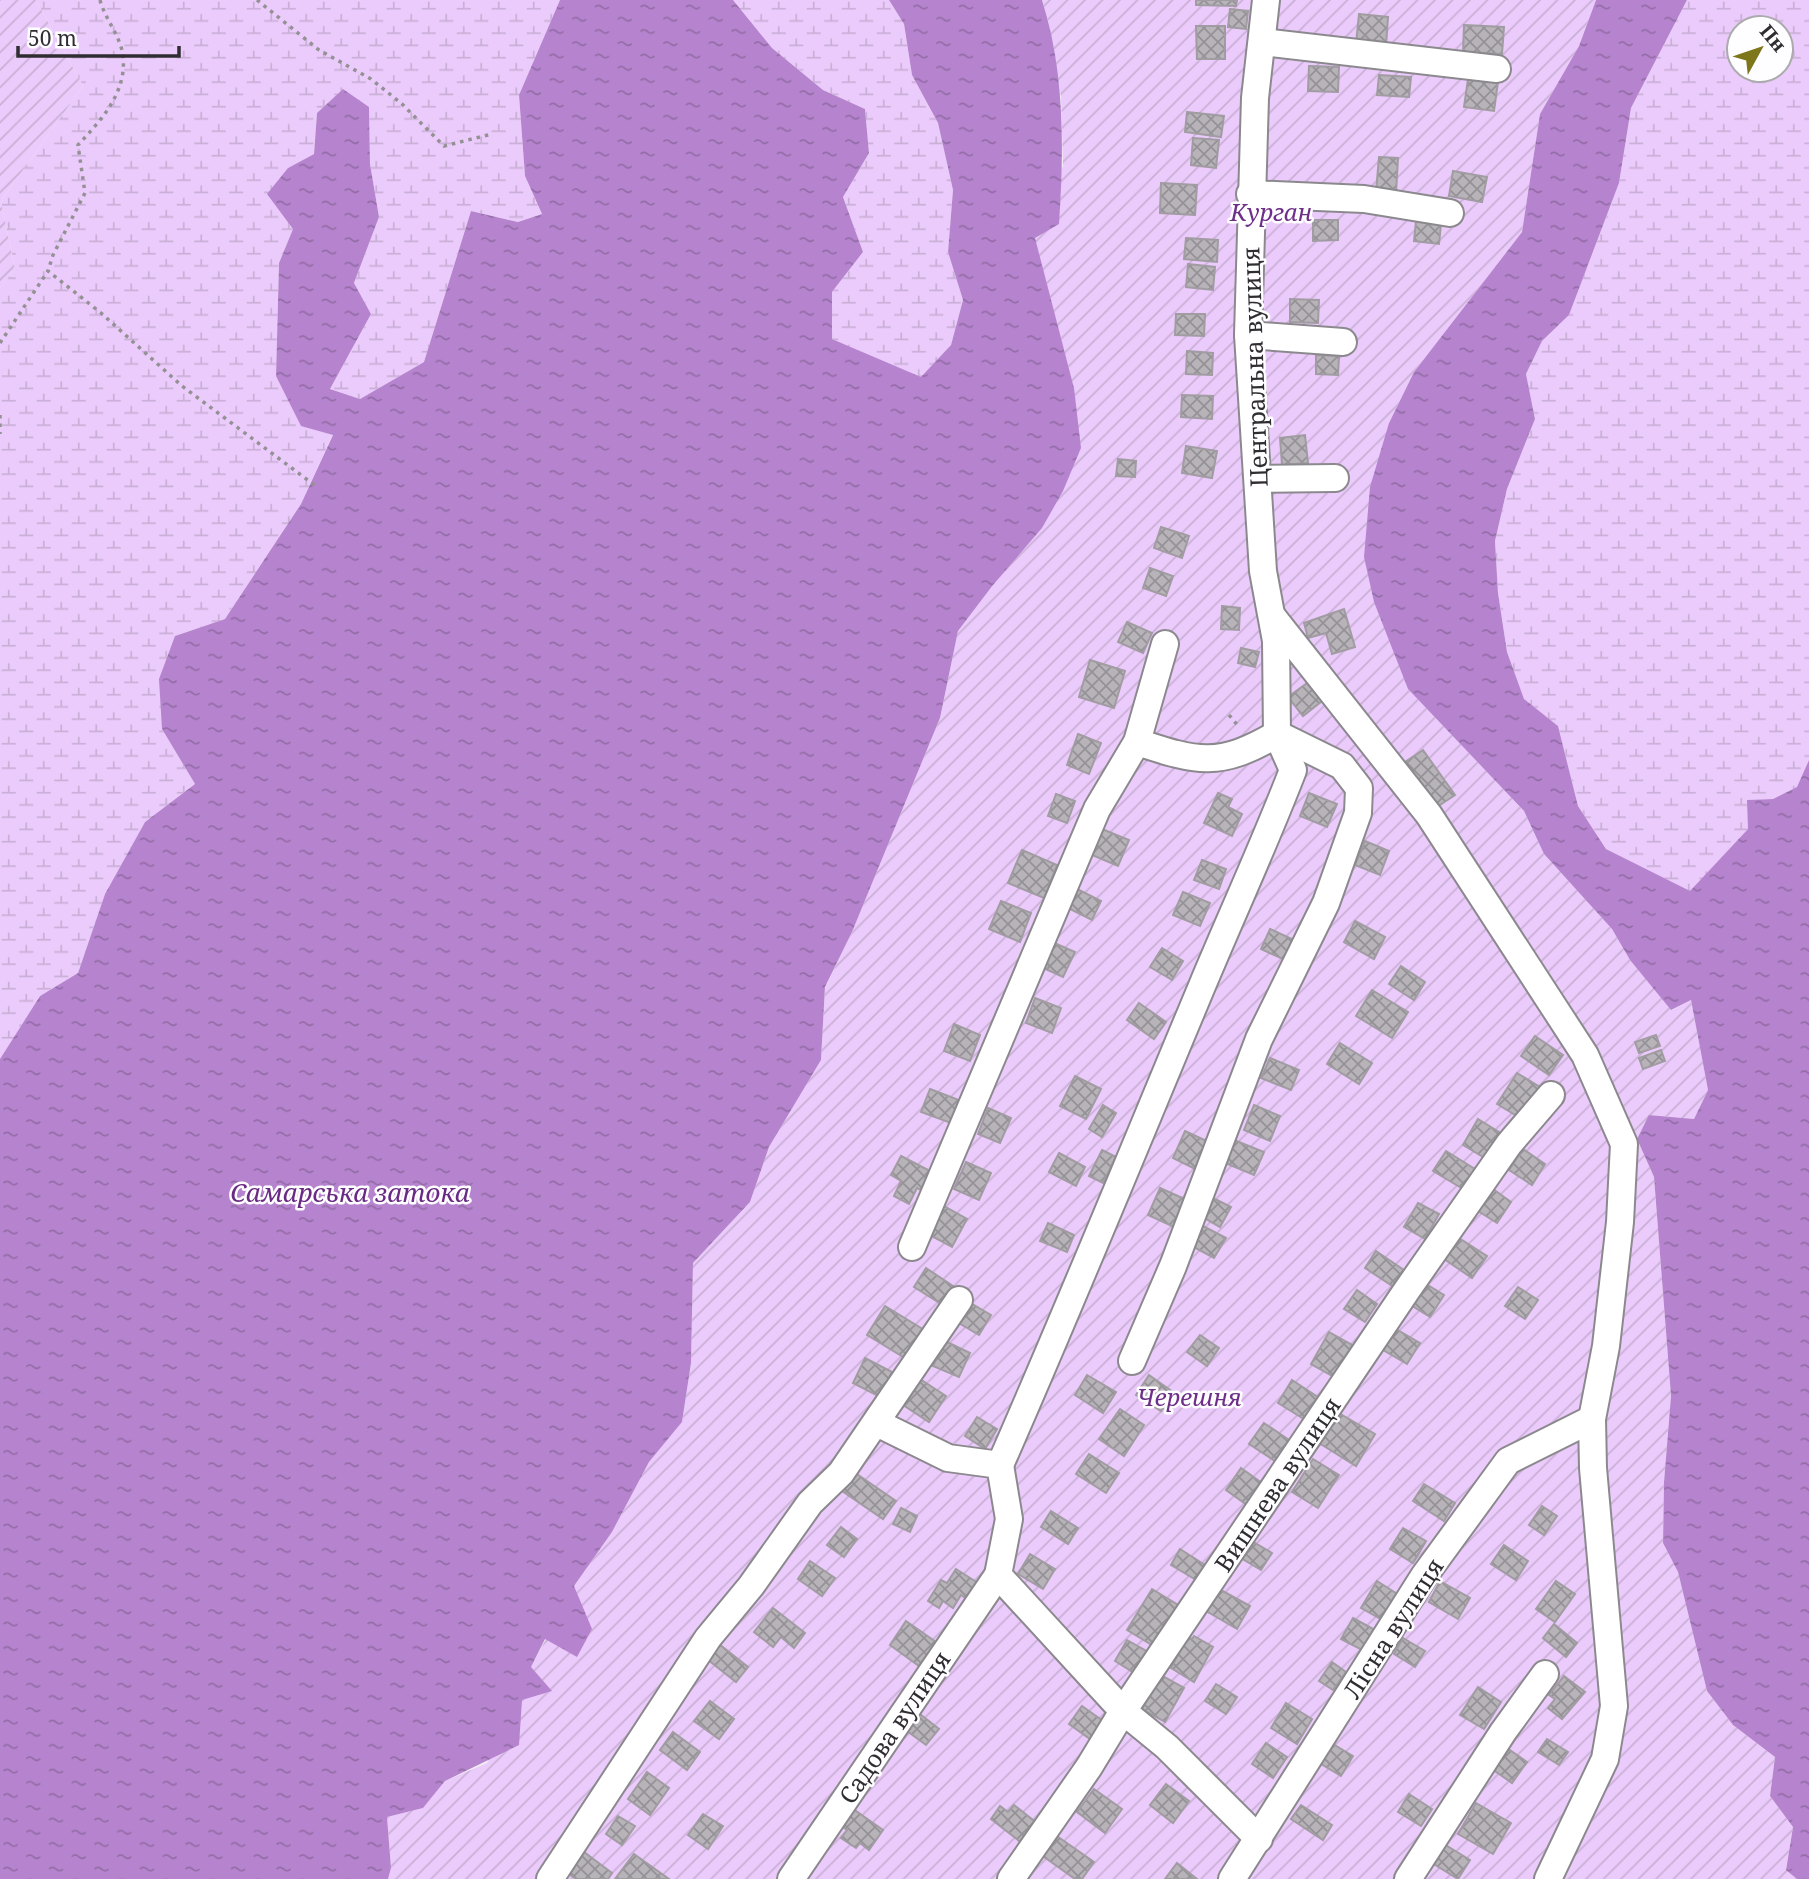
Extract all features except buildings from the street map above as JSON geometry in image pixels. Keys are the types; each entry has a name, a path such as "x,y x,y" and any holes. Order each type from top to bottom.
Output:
{"street":[{"name":"Центральна вулиця","path":"1266,0 1255,99 1250,194 1248,335 1264,571 1276,641 1277,734"},
{"path":"1262,42 1497,69"},
{"path":"1250,194 1364,199 1450,214"},
{"path":"1248,335 1343,342"},
{"path":"1258,479 1335,478"},
{"path":"1271,615 1436,826 1585,1055 1624,1144 1620,1222 1606,1346 1592,1419 1593,1468 1614,1706 1605,1759 1548,1879"},
{"path":"912,1247 1097,809 1137,742 1165,644"},
{"path":"1137,742 1191,759 1220,759 1253,748 1277,734"},
{"path":"1132,1362 1173,1266 1259,1039 1326,903 1358,813 1359,788 1342,766 1277,734"},
{"path":"1259,1839 1167,1747 1123,1711 998,1575 1009,1519 1000,1465 1271,828 1293,770 1277,734"},
{"name":"Вишнева вулиця","path":"1011,1879 1089,1767 1123,1711 1407,1290 1509,1144 1551,1095"},
{"path":"551,1879 708,1638 751,1586 810,1503 841,1473 877,1423 923,1349 959,1300"},
{"name":"Лісна вулиця","path":"1232,1879 1424,1576 1508,1461 1592,1419"},
{"path":"877,1423 948,1458 1000,1465"},
{"name":"Садова вулиця","path":"792,1879 998,1575"},
{"path":"1408,1879 1503,1732 1545,1674"}],"path":[{"path":"0,343 48,271 53,255 86,193 78,145 119,93 123,54 104,15 100,0"},
{"path":"257,0 319,50 371,79 402,104 444,146 492,134"},
{"path":"48,271 101,313 181,386 317,487"},
{"path":"0,415 0,434"}],"green space":[{"path":"0,0 36,0 83,86 1,201 15,269 0,288"},
{"path":"36,0 560,0 519,95 525,176 542,214 518,222 471,211 424,362 360,399 330,389 371,314 354,283 379,217 370,164 369,107 342,90 317,113 314,154 288,168 293,229 279,263 276,376 333,434 301,504 225,619 175,636 162,729 195,784 145,822 105,894 78,973 40,996 0,1059 0,288 15,269 1,201 83,86"},
{"path":"733,0 889,0 904,24 912,75 938,123 953,190 948,252 963,300 951,345 922,378 832,339 832,292 863,252 843,197 869,153 865,109 823,90 772,48"},
{"name":"Черешня","path":"1042,0 1596,0 1579,46 1540,114 1522,232 1414,372 1389,423 1408,689 1524,811 1544,854 1612,929 1630,960 1672,1010 1691,1000 1708,1090 1694,1119 1650,1115 1637,1139 1654,1177 1671,1396 1664,1482 1663,1543 1678,1572 1707,1691 1733,1725 1775,1757 1770,1796 1793,1827 1786,1869 1797,1879 388,1879 391,1868 387,1817 423,1808 445,1781 487,1763 522,1699 531,1667 574,1586 612,1532 649,1462 682,1422 691,1363 693,1263 750,1202 769,1147 821,1060 825,988 852,932 940,718 958,631 993,585 1074,388 1034,238 1063,166 1061,97"},
{"path":"1687,0 1809,0 1809,760 1798,787 1773,799 1748,800 1748,829 1690,892 1606,849 1578,806 1558,726 1524,700 1507,652 1498,593 1495,541 1507,489 1535,419 1526,374 1542,341 1569,315 1619,183 1631,108"}],"water":[{"name":"Самарська затока","path":"560,0 733,0 772,48 823,90 865,109 869,153 843,197 863,252 832,292 832,339 921,377 951,345 963,300 948,252 953,190 938,123 912,75 904,24 889,0 1042,0 1050,27 1059,83 1062,167 1059,224 1035,238 1074,388 1081,448 1063,491 1042,528 958,631 940,718 852,932 825,987 821,1060 769,1147 750,1202 693,1263 691,1363 682,1422 649,1462 612,1532 574,1586 592,1629 577,1657 545,1639 531,1667 552,1691 522,1700 519,1745 445,1781 423,1808 387,1817 391,1868 388,1879 0,1879 0,1059 40,996 78,973 105,894 145,822 195,784 162,729 159,679 175,636 225,619 301,504 333,435 301,426 276,376 279,263 293,229 267,194 288,168 314,154 317,113 343,89 369,107 370,164 379,217 354,283 371,314 330,389 360,399 424,362 471,211 518,222 542,214 525,176 519,95"},
{"path":"1596,0 1687,0 1631,108 1619,183 1569,315 1542,341 1526,374 1535,419 1507,489 1495,541 1498,593 1507,652 1524,699 1558,726 1578,806 1606,849 1690,891 1748,829 1747,800 1773,799 1797,787 1809,760 1809,1879 1797,1879 1786,1870 1793,1827 1770,1796 1775,1757 1733,1725 1707,1691 1678,1572 1663,1543 1664,1482 1671,1396 1654,1177 1637,1139 1649,1115 1694,1119 1708,1090 1691,1000 1671,1010 1630,960 1612,929 1544,854 1524,811 1408,689 1374,602 1364,557 1370,487 1389,423 1414,372 1522,232 1540,114 1579,46"}],"park label":[{"name":"Курган","path":"1271,211"}]}
